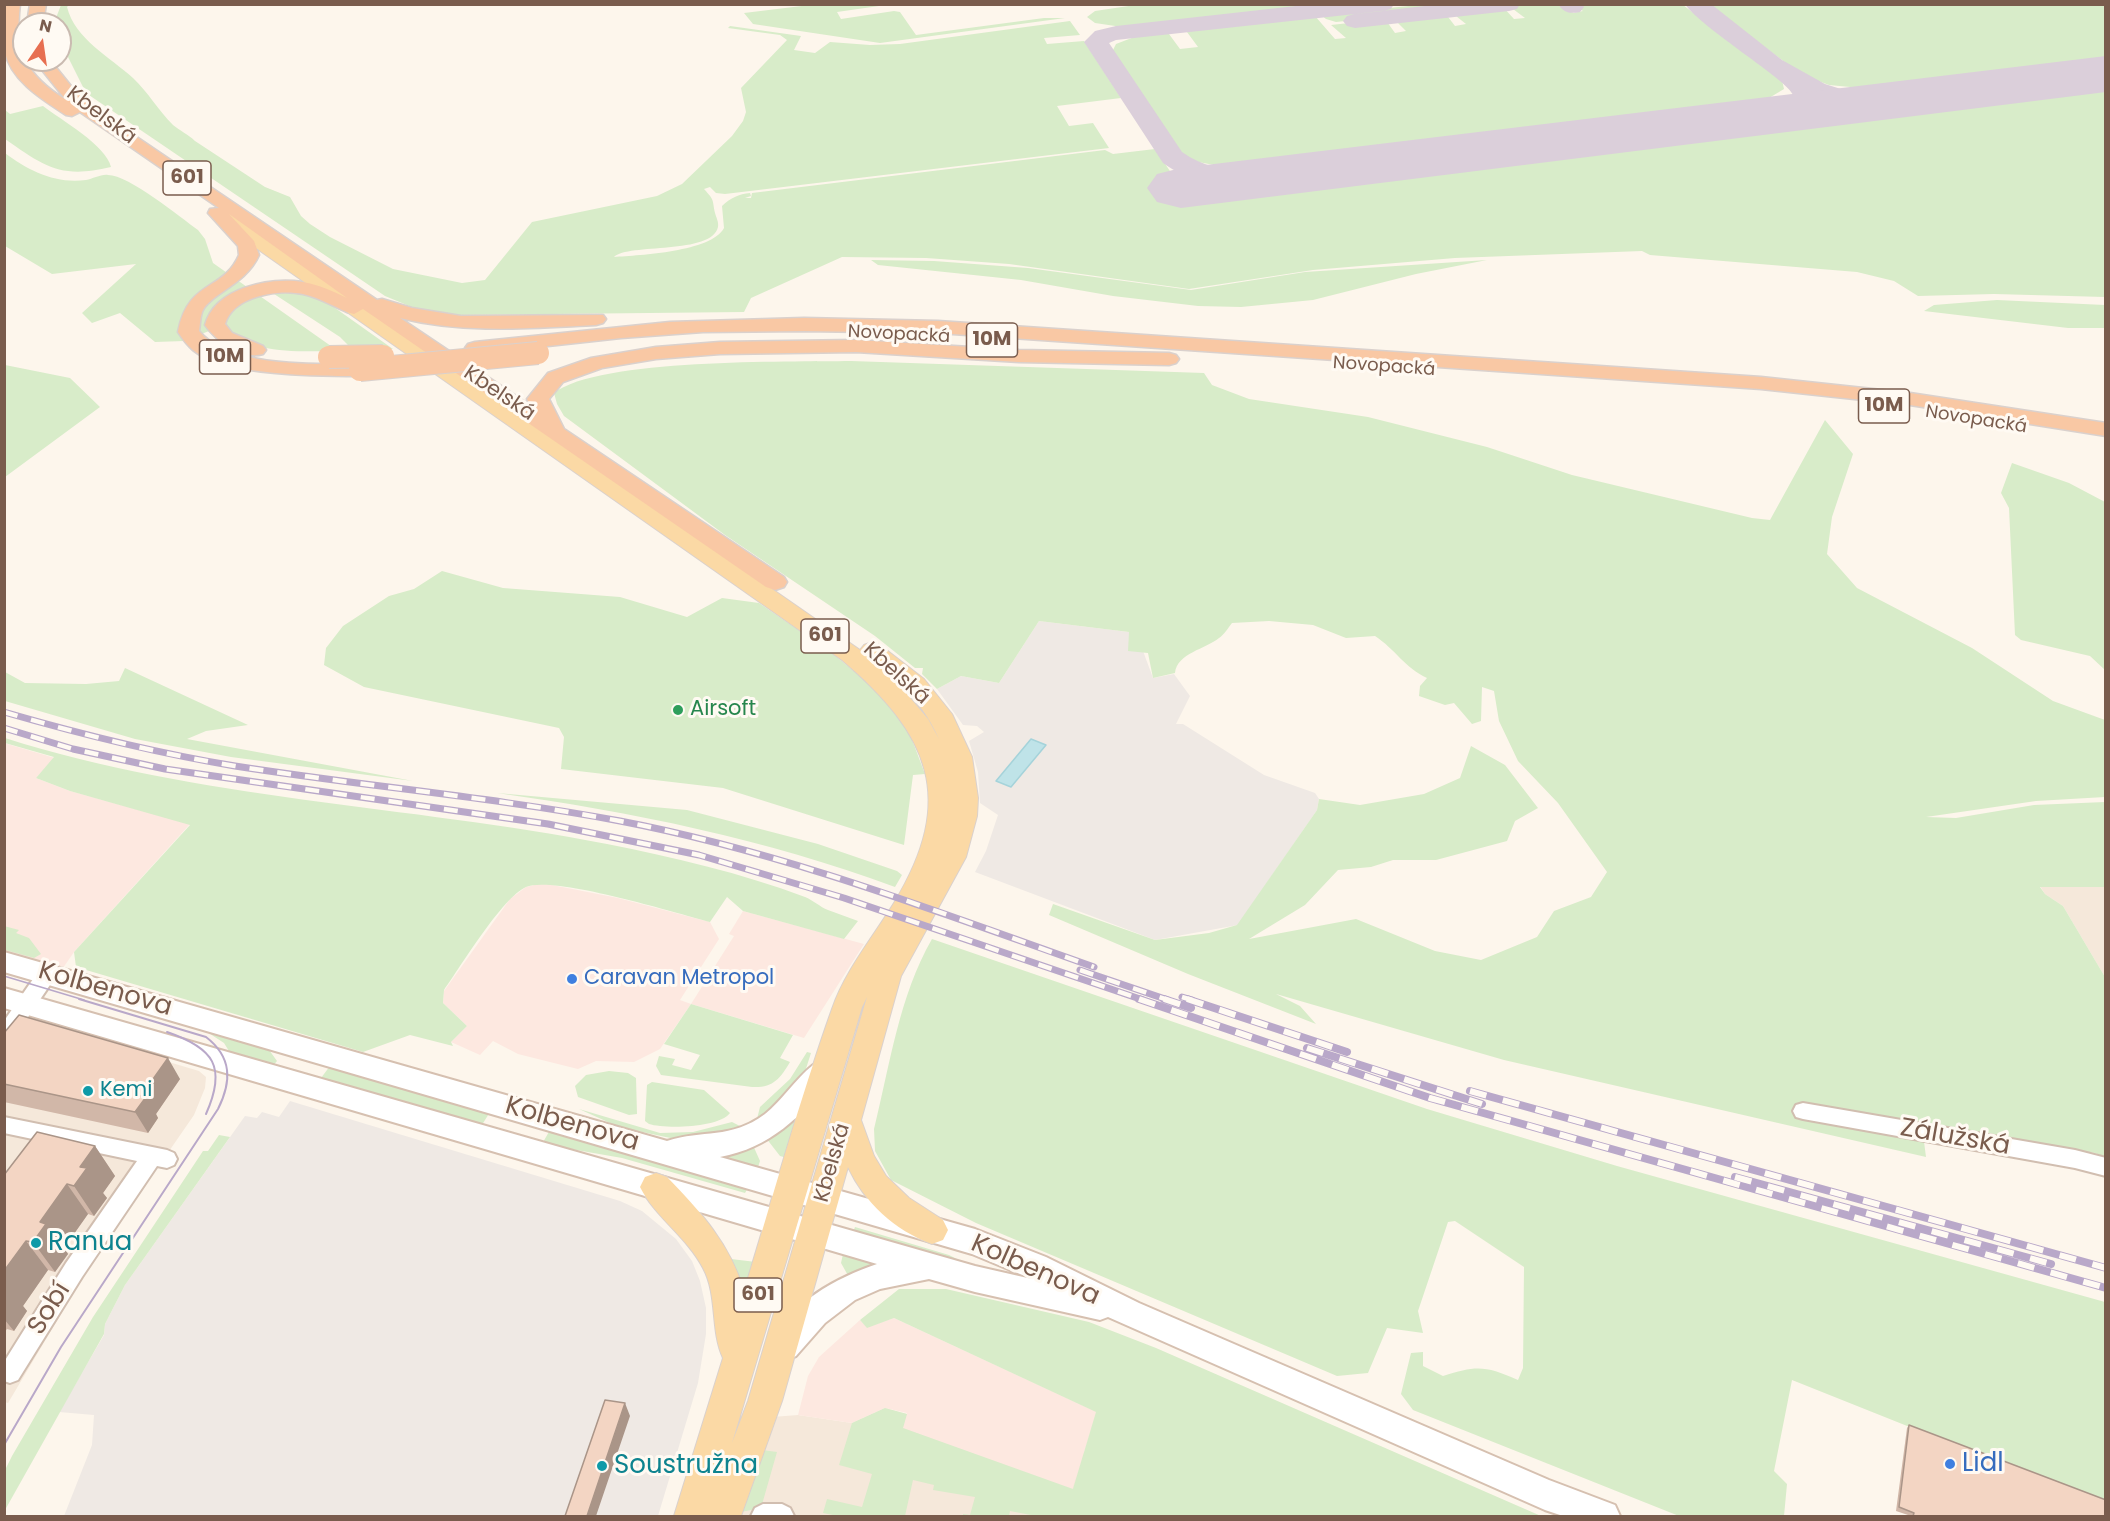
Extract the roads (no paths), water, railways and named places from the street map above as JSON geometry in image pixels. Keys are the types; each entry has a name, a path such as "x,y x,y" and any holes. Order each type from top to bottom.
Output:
{"highway":[{"path":"12,4 5,30 12,65 26,82 79,110"},
{"name":"Kbelská","path":"36,72 43,84 225,218"},
{"name":"Kbelská","path":"51,72 79,110 353,299 400,327 775,582"},
{"path":"65,72 79,110"},
{"name":"Novopacká","path":"225,218 249,250 245,264 233,277 198,303 190,315 189,329 194,339 209,350 226,357 268,367 327,370 404,368 660,340 748,333 852,333 1323,362 1829,400 2106,441"},
{"name":"10M","path":"278,287 311,290 446,320 789,319 876,325 736,325 618,333 444,351 322,357 282,355 254,349 225,337 217,329 217,316 230,303 249,294 278,287"},
{"name":"Novopacká","path":"876,325 1761,383 1910,399 2106,430"},
{"name":"10M","path":"572,444 543,415 538,397 545,384 555,376 576,366 648,355 740,347 824,345 1032,357 1323,362"}],"main road":[{"name":"Kbelská","path":"225,218 353,299 850,654 897,694 930,742 940,778 942,798 937,831 921,877 861,976 848,1007 827,1066 692,1516"},
{"name":"Kbelská","path":"723,1516 765,1401 887,976 896,956 941,881 961,834 965,798 959,757 948,729 915,684 867,646 775,582"},
{"name":"Kolbenova","path":"4,962 790,1188 1019,1258 1129,1314 1545,1494 1604,1516"},
{"name":"Kolbenova","path":"15,1001 935,1268 1129,1314"},
{"path":"660,1151 725,1145 756,1135 786,1115 827,1066"},
{"path":"846,1120 859,1161 873,1185 907,1216 932,1230"},
{"path":"656,1187 702,1236 723,1270 731,1298 736,1367"},
{"path":"777,1357 814,1311 846,1288 886,1274 935,1268"}],"street":[{"path":"4,1037 15,1001 47,974"},
{"name":"Zálužská","path":"1803,1111 2074,1159 2106,1167"},
{"name":"Sobí","path":"4,1125 160,1158 74,1270 10,1373"},
{"path":"763,1516 782,1516"}],"water":[{"path":"1031,739 1046,745 1011,787 996,781"}],"tram line":[{"path":"4,976 84,1000"},
{"path":"4,1445 61,1347 218,1109 226,1089 225,1061 215,1045 206,1037 79,999"},
{"path":"167,1032 196,1045 212,1061 215,1084 206,1114"}],"railway":[{"path":"4,712 118,742 206,761 524,805 681,834 741,849 860,885 1094,967"},
{"path":"4,728 73,749 165,769 548,824 699,855 844,898 1143,1000"},
{"path":"1080,970 1168,1000"},
{"path":"1182,997 1192,1000"},
{"path":"1139,999 1430,1098 2106,1288"},
{"path":"1164,999 1191,1008"},
{"path":"1187,999 1347,1052"},
{"path":"1307,1048 1482,1104"},
{"path":"1470,1091 2106,1268"},
{"path":"1735,1177 2051,1264"}],"place":[{"name":"Airsoft","path":"678,710"},
{"name":"Caravan Metropol","path":"572,979"},
{"name":"Kemi","path":"88,1091"},
{"name":"Ranua","path":"36,1243"},
{"name":"Lidl","path":"1950,1464"},
{"name":"Soustružna","path":"602,1466"}]}
